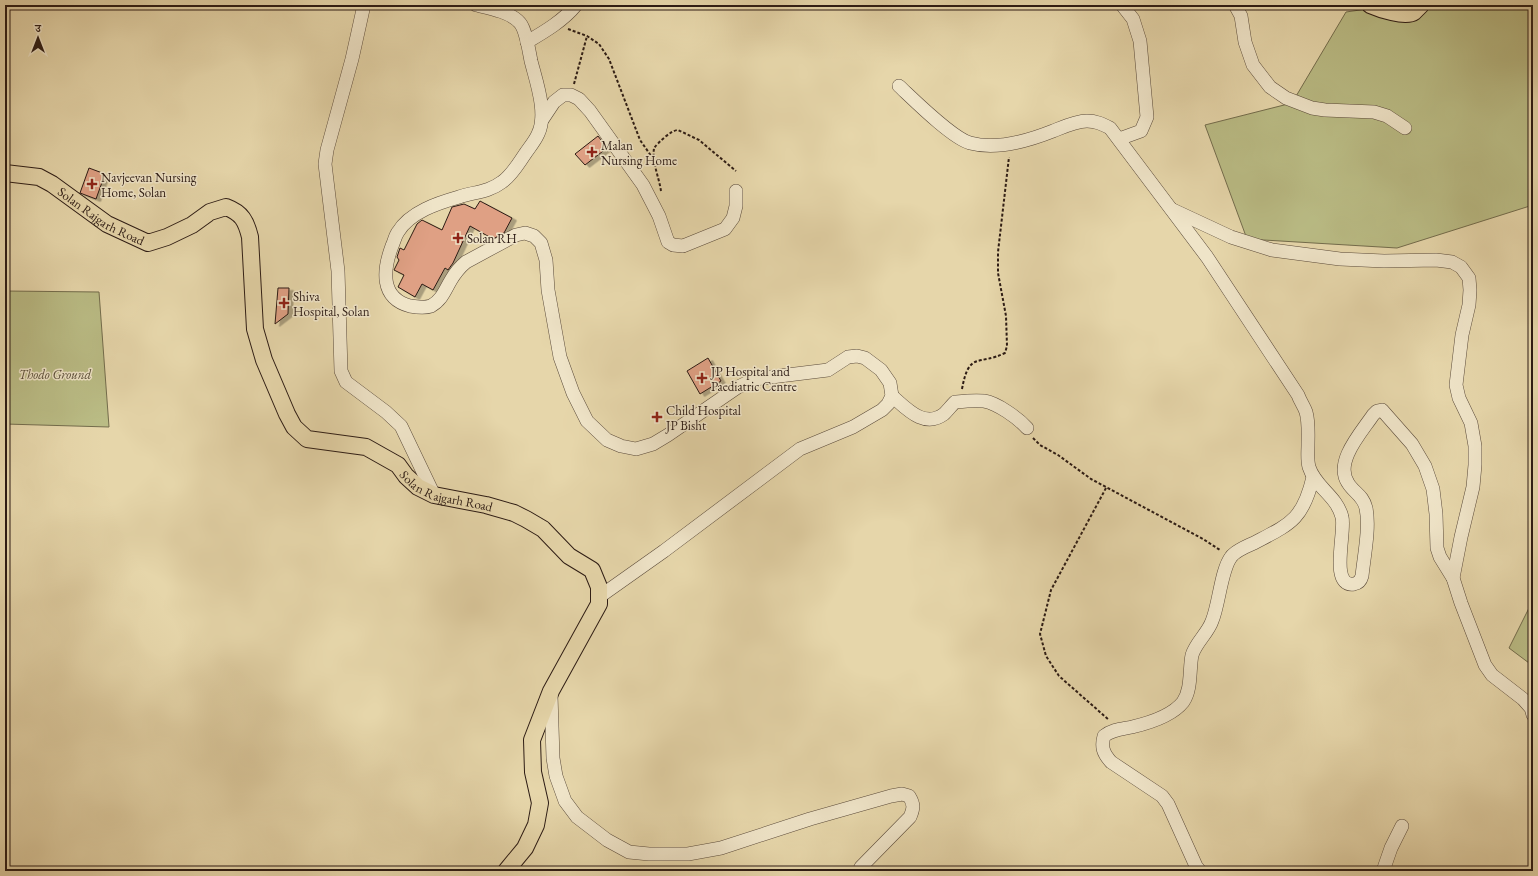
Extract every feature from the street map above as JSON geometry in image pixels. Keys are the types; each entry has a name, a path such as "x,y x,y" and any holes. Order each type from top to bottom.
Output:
{"main road":[{"path":"1370,5 1380,10 1412,8"},
{"name":"Solan Rajgarh Road","path":"5,173 39,177 52,184 107,224 148,243 167,237 192,225 210,212 226,206 236,211 246,223 250,237 255,330 264,360 286,414 294,427 307,439 366,447 398,465 406,476 418,487 434,495 486,505 514,513 543,529 569,556 592,570 599,587 599,597"},
{"path":"506,871 526,848 536,825 540,803 533,772 532,740 551,691 599,604 599,597"}],"street":[{"path":"364,5 352,59 327,150 325,164 338,271 341,370 346,382 386,412 401,426 434,495"},
{"path":"476,5 508,14 520,23 527,42 541,102 542,120 539,134 512,172 501,182 487,191 459,197 430,208 410,218 398,233 389,254 385,273 386,285 394,298 403,304 416,307 429,307 437,302 443,295 450,280 466,262 516,235 525,233 534,236 541,243 546,260 548,290 559,350 573,393 588,421 607,440 621,446 636,449 653,444 738,387 755,378 828,370 848,357 857,356 865,358 881,370 890,382 892,396 888,404 882,410 853,427 800,449 664,551 599,597"},
{"path":"527,42 554,24 571,11 576,5"},
{"path":"1119,139 1141,131 1147,117 1140,41 1132,19 1122,5"},
{"path":"1235,5 1241,16 1245,42 1253,65 1270,87 1286,98 1312,108 1374,112 1387,116 1405,128"},
{"path":"899,86 956,137 969,143 990,146 1010,143 1046,134 1085,121 1099,122 1110,128 1207,257 1298,395 1306,412 1308,425 1308,465 1313,477 1335,502 1342,517 1344,531 1339,564 1341,576 1344,582 1356,584 1360,581 1362,576 1368,517 1359,493 1349,485 1345,478 1343,467 1346,458 1373,415 1377,411 1382,410 1412,444 1425,466 1433,489 1436,514 1437,548 1440,557 1453,578 1485,666 1492,675 1523,699 1531,708 1533,715"},
{"path":"542,120 554,102 563,95 571,95 579,99 590,111 643,186 660,216 668,242 673,245 683,246 725,229 733,218 736,206 736,191"},
{"path":"1172,209 1231,237 1272,250 1340,259 1384,261 1436,260 1452,262 1461,267 1468,278 1470,290 1469,305 1462,336 1456,385 1459,398 1471,423 1475,446 1475,465 1473,487 1453,578"},
{"path":"892,396 912,414 927,420 937,418 955,402 986,401 1020,421 1027,428"},
{"path":"1200,871 1168,804 1162,796 1111,762 1103,750 1104,736 1109,732 1133,727 1163,717 1175,710 1184,701 1190,680 1193,653 1197,644 1211,624 1216,612 1226,568 1231,557 1251,544 1284,528 1298,515 1305,503 1313,477"},
{"path":"551,691 553,758 556,776 565,801 577,817 607,840 629,852 649,854 688,854 721,848 810,819 891,796 902,794 909,796 914,804 910,817 861,866 858,871"},
{"path":"1383,871 1391,848 1402,826"}],"path":[{"path":"554,24 587,36 599,44 609,59 640,140 654,160"},
{"path":"571,95 587,36"},
{"path":"661,193 654,160 654,148 674,130 678,130 699,140 736,171"},
{"path":"960,402 965,374 970,365 977,361 1005,354 1007,346 1006,316 998,273 998,252 1010,143"},
{"path":"1027,428 1033,439 1040,445 1058,455 1091,479 1203,539 1231,557"},
{"path":"1106,488 1051,590 1040,634 1046,656 1059,676 1119,729"}],"green space":[{"path":"1395,5 1533,5 1533,205 1397,248 1247,239 1205,125 1292,103 1346,12"},
{"name":"Thodo Ground","path":"5,291 99,292 109,427 5,424"},
{"path":"1533,600 1533,666 1509,648"}],"building":[{"path":"598,136 607,148 585,165 575,154"},
{"path":"89,168 105,174 96,199 80,193"},
{"path":"480,201 512,218 504,233 493,239 470,226 453,263 448,270 445,268 433,290 422,284 415,297 398,287 404,275 394,270 399,260 397,257 400,248 404,250 417,224 422,220 442,230 452,207 464,204 475,209"},
{"path":"278,288 289,288 288,314 275,324"},
{"path":"708,358 721,381 700,394 687,371"}],"place":[{"name":"Malan Nursing Home","path":"592,152"},
{"name":"Navjeevan Nursing Home, Solan","path":"92,184"},
{"name":"Solan RH","path":"458,238"},
{"name":"Shiva Hospital, Solan","path":"284,303"},
{"name":"JP Hospital and Paediatric Centre","path":"702,378"},
{"name":"Child Hospital JP Bisht","path":"657,417"}]}
